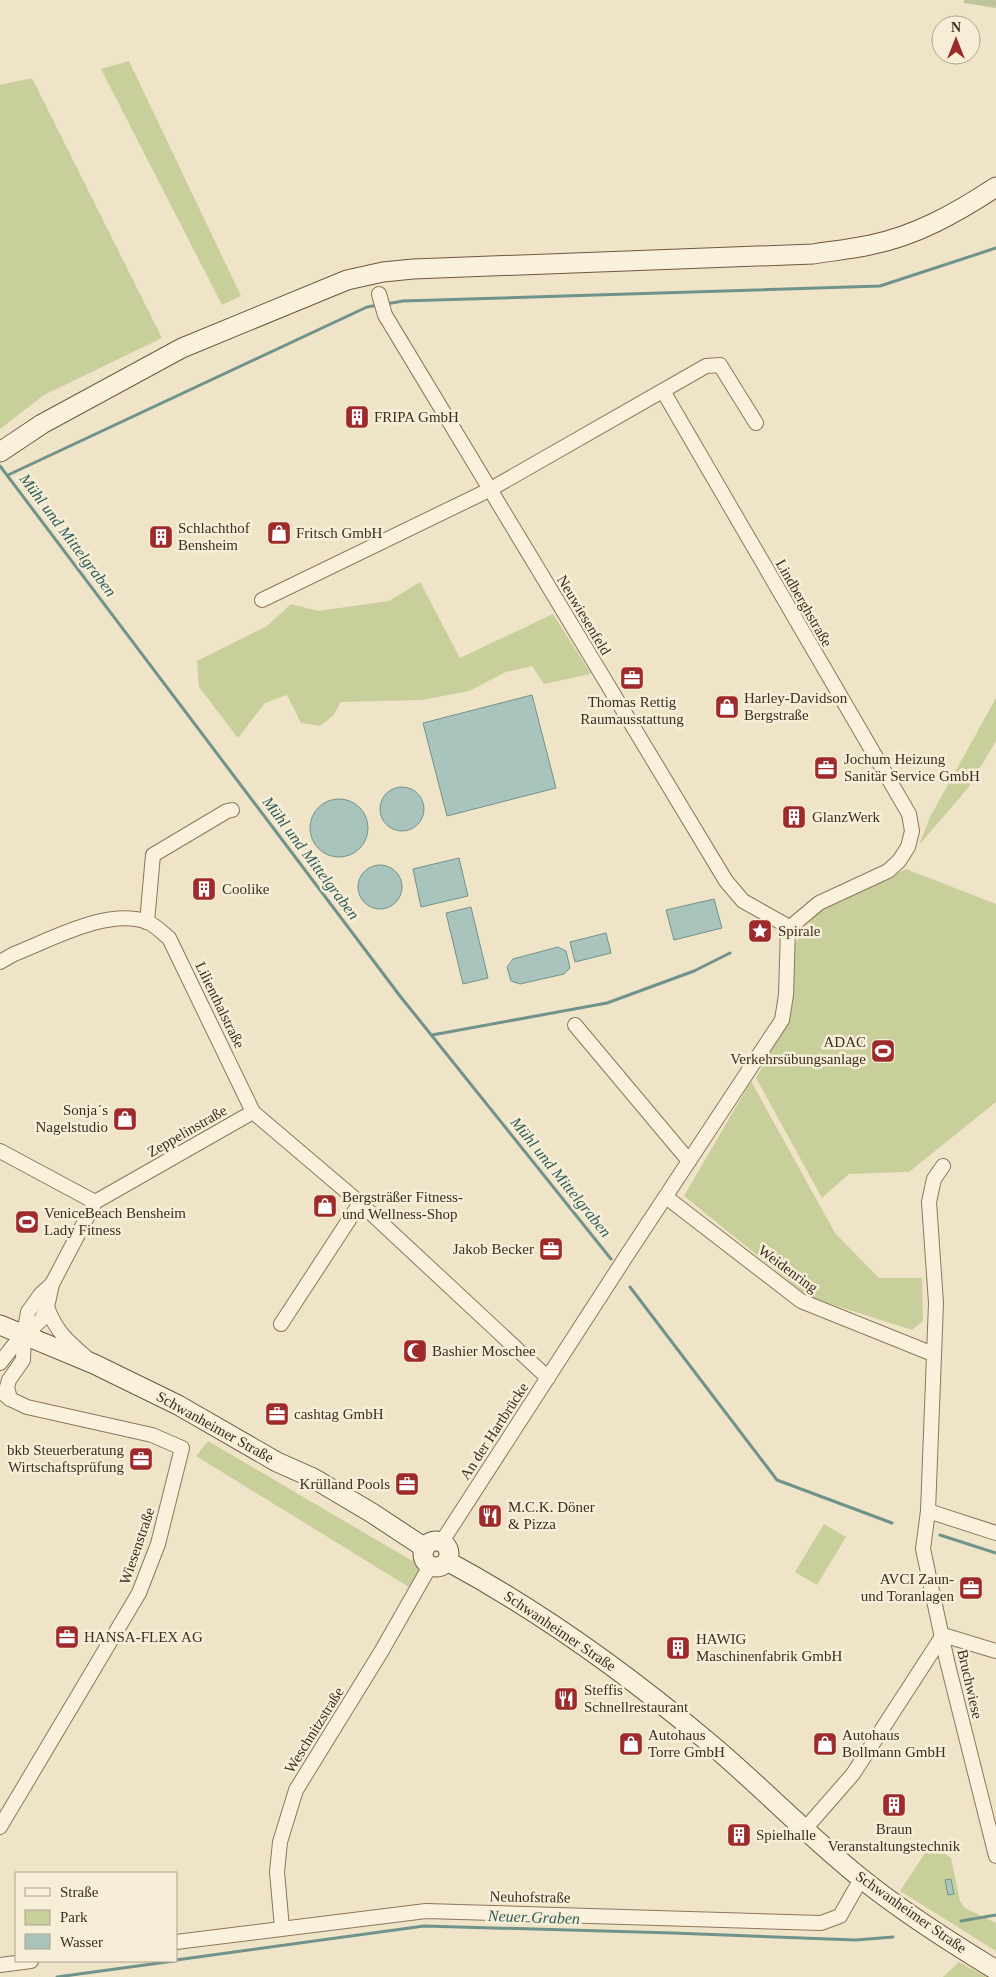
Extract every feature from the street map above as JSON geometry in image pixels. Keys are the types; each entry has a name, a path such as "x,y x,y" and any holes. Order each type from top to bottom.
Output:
{"main road":[{"path":"2,450 42,424 182,348 347,280 382,272 413,269 757,256 823,252 872,245 920,229 947,217 996,186"},
{"name":"Schwanheimer Straße","path":"0,1325 94,1364 178,1405 278,1462 313,1478 372,1513 433,1545"},
{"path":"433,1545 448,1550 439,1563"},
{"name":"Schwanheimer Straße","path":"439,1563 558,1628 634,1682 709,1743 862,1879 945,1939 996,1970"}],"street":[{"name":"Neuwiesenfeld","path":"379,294 385,314 726,882 743,901 784,924 788,929"},
{"path":"262,600 489,490 706,366 720,365 756,423"},
{"name":"Lindberghstraße","path":"663,391 909,814 912,831 908,847 899,861 888,871 819,903 788,929"},
{"path":"147,922 153,855 227,811 232,810"},
{"name":"Lilienthalstraße","path":"0,962 14,954 106,919 123,917 147,922 169,938 253,1112"},
{"name":"An der Hartbrücke","path":"433,1545 548,1378 782,1020 786,995 788,929"},
{"path":"575,1026 689,1161"},
{"path":"253,1112 360,1203 548,1378"},
{"name":"Zeppelinstraße","path":"95,1202 253,1112"},
{"path":"0,1151 95,1202 52,1284 47,1307 41,1320 14,1345 0,1363"},
{"path":"943,1166 934,1179 929,1202 936,1303 928,1511 996,1533"},
{"name":"Weidenring","path":"666,1197 801,1301 933,1354"},
{"path":"281,1324 360,1203"},
{"path":"24,1335 28,1312 40,1295 52,1284"},
{"path":"47,1307 62,1337 94,1364"},
{"name":"Wiesenstraße","path":"0,1827 139,1593 158,1544 182,1448 152,1436 27,1407 5,1394 9,1380 23,1360 24,1335"},
{"name":"Bruchwiese","path":"928,1511 923,1549 943,1635 947,1661 996,1856"},
{"name":"Weschnitzstraße","path":"282,1928 277,1872 280,1842 296,1790 381,1652 439,1563"},
{"path":"805,1829 853,1774 943,1635 996,1651"},
{"name":"Neuhofstraße","path":"178,1942 426,1911 821,1923 840,1916 862,1879"},
{"path":"0,1965 23,1962"}],"green space":[{"path":"964,0 996,0 996,8 964,3"},
{"path":"129,61 241,296 222,305 101,69"},
{"path":"32,78 162,338 44,395 0,429 0,85"},
{"path":"420,582 460,658 553,614 591,674 544,684 532,666 506,672 469,691 422,700 341,702 333,716 320,726 301,723 287,695 265,703 238,738 199,687 197,661 267,626 291,604 318,611 389,601"},
{"path":"996,698 996,741 968,788 919,845 930,817"},
{"name":"ADAC Verkehrsübungsanlage","path":"906,869 996,904 996,1102 909,1172 849,1174 822,1198 756,1078 786,1024 794,945 816,913"},
{"path":"751,1081 835,1233 879,1278 922,1278 923,1321 912,1330 809,1297 684,1196"},
{"path":"208,1441 416,1563 418,1576 412,1589 196,1456"},
{"path":"824,1524 846,1537 817,1585 795,1572"},
{"path":"931,1844 951,1858 960,1901 965,1908 996,1923 996,1951 900,1891"},
{"path":"959,1962 987,1977 943,1977"}],"water":[{"path":"532,695 556,788 447,816 423,723"},
{"path":"398,787 406,787 418,793 424,809 418,825 406,831 398,831 386,825 380,813 380,805 386,793"},
{"path":"339,799 355,804 363,812 368,828 363,844 355,852 339,857 323,852 315,844 310,828 315,812 323,804"},
{"path":"459,858 468,896 421,907 413,869"},
{"path":"376,865 384,865 396,871 402,887 396,903 384,909 376,909 364,903 358,891 358,883 364,871"},
{"path":"714,899 722,928 674,940 666,910"},
{"path":"471,907 488,978 463,984 446,913"},
{"path":"606,933 611,953 575,962 570,942"},
{"path":"558,947 566,951 570,968 564,974 520,984 511,981 507,967 513,959"},
{"path":"951,1879 954,1894 948,1895 945,1880"}],"waterway":[{"path":"386,304 403,301 880,286 996,248"},
{"path":"8,475 367,307 379,305"},
{"name":"Mühl und Mittelgraben","path":"0,466 400,996 611,1259"},
{"path":"432,1035 607,1003 694,971 730,953"},
{"name":"Mühl und Mittelgraben","path":"630,1287 777,1480 892,1523"},
{"name":"Mühl und Mittelgraben","path":"940,1535 996,1553"},
{"name":"Neuer Graben","path":"961,1921 996,1915"},
{"name":"Neuer Graben","path":"178,1960 424,1926 856,1940 893,1937"},
{"name":"Neuer Graben","path":"57,1977 167,1962"}],"place":[{"name":"FRIPA GmbH","path":"357,417"},
{"name":"Fritsch GmbH","path":"279,533"},
{"name":"Schlachthof Bensheim","path":"161,537"},
{"name":"Thomas Rettig Raumausstattung","path":"632,678"},
{"name":"Harley-Davidson Bergstraße","path":"727,707"},
{"name":"Jochum Heizung Sanitär Service GmbH","path":"826,768"},
{"name":"GlanzWerk","path":"794,817"},
{"name":"Coolike","path":"204,889"},
{"name":"Spirale","path":"760,931"},
{"name":"ADAC Verkehrsübungsanlage","path":"883,1051"},
{"name":"Sonja´s Nagelstudio","path":"125,1119"},
{"name":"Bergsträßer Fitness- und Wellness-Shop","path":"325,1206"},
{"name":"VeniceBeach Bensheim Lady Fitness","path":"27,1222"},
{"name":"Jakob Becker","path":"551,1249"},
{"name":"Bashier Moschee","path":"415,1351"},
{"name":"cashtag GmbH","path":"277,1414"},
{"name":"bkb Steuerberatung Wirtschaftsprüfung","path":"141,1459"},
{"name":"Krülland Pools","path":"407,1484"},
{"name":"M.C.K. Döner & Pizza","path":"490,1516"},
{"name":"AVCI Zaun- und Toranlagen","path":"971,1588"},
{"name":"HANSA-FLEX AG","path":"67,1637"},
{"name":"HAWIG Maschinenfabrik GmbH","path":"678,1648"},
{"name":"Steffis Schnellrestaurant","path":"566,1699"},
{"name":"Autohaus Torre GmbH","path":"631,1744"},
{"name":"Autohaus Bollmann GmbH","path":"825,1744"},
{"name":"Braun Veranstaltungstechnik","path":"894,1805"},
{"name":"Spielhalle","path":"739,1835"}]}
